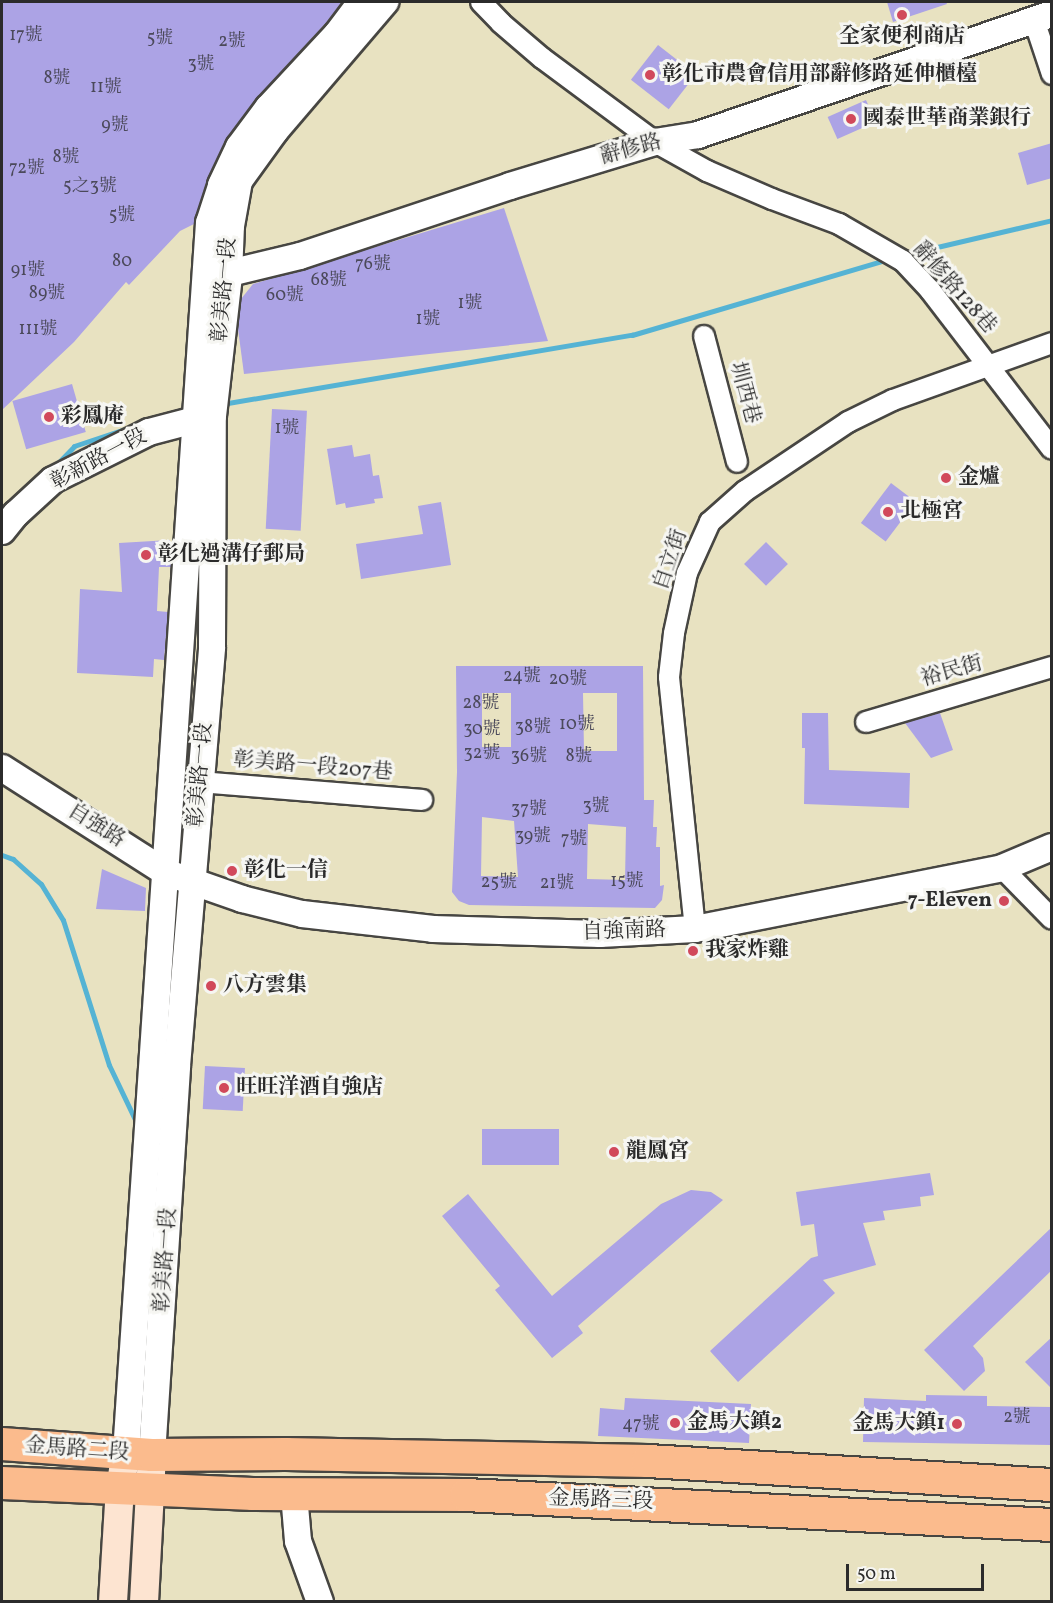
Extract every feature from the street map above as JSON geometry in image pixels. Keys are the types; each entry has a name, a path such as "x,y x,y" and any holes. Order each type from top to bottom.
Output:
{"main road":[{"name":"金馬路二段","path":"2,1444 139,1454"},
{"name":"金馬路三段","path":"139,1454 286,1454 648,1461 1052,1485"},
{"name":"彰美路一段","path":"112,1602 135,1490 139,1454"},
{"name":"金馬路二段","path":"2,1483 135,1490"},
{"name":"金馬路三段","path":"135,1490 489,1496 1052,1525"},
{"name":"彰美路一段","path":"135,1490 144,1602"}],"street":[{"name":"彰美路一段","path":"218,277 209,223 221,185 239,147 268,108 337,34 361,2"},
{"name":"彰美路一段","path":"139,1454 165,872 218,277 231,226 239,181 275,131 385,2"},
{"name":"辭修路128巷","path":"481,2 501,23 542,58 655,142 707,171 839,224 903,261 988,364 1052,449"},
{"name":"辭修路","path":"218,277 300,256 510,186 655,142 698,135 1043,17"},
{"path":"1043,17 1052,74"},
{"name":"圳西巷","path":"704,336 737,462"},
{"name":"自立街","path":"695,929 669,677 674,633 687,573 710,522 745,491 848,422 893,400 988,364 1052,343"},
{"name":"彰美路一段","path":"139,1454 177,1066 212,647 204,418"},
{"name":"彰新路一段","path":"2,531 16,514 53,480 149,432 204,418"},
{"name":"裕民街","path":"866,722 1052,667"},
{"name":"自強路","path":"2,768 165,872 192,881"},
{"name":"彰美路一段207巷","path":"201,782 422,800"},
{"name":"自強南路","path":"192,881 242,899 302,914 433,929 600,934 695,929 1002,868 1052,847"},
{"path":"1002,868 1052,919"},
{"path":"294,1494 298,1541 320,1602"}],"building":[{"path":"2,2 343,2 257,98 227,138 207,180 194,224 180,231 129,285 126,282 74,342 2,410"},
{"name":"全家便利商店","path":"887,2 946,2 947,4 893,22"},
{"path":"658,45 696,75 669,109 631,80"},
{"name":"國泰世華商業銀行","path":"866,100 876,122 837,139 828,117"},
{"path":"1052,143 1052,178 1027,185 1018,153"},
{"path":"504,208 548,341 244,374 238,329 241,299 253,284"},
{"name":"彩鳳庵","path":"72,384 86,432 26,449 12,401"},
{"path":"272,409 307,411 301,531 266,529"},
{"path":"352,445 354,457 370,454 373,476 379,475 383,498 374,499 375,503 346,508 345,503 336,505 327,449"},
{"name":"北極宮","path":"891,483 916,502 886,542 861,523"},
{"path":"441,502 451,565 361,579 356,544 423,534 418,506"},
{"path":"170,540 171,567 159,567 157,611 168,612 164,660 154,659 153,677 77,673 80,589 122,592 119,543"},
{"path":"766,542 788,564 766,586 744,564"},
{"path":"456,666 643,666 644,800 654,800 653,827 657,827 656,847 660,847 660,886 664,885 662,900 655,908 469,905 459,901 452,892 457,772","holes":["482,693 511,693 511,747 482,747","583,693 617,693 617,751 584,751","482,817 514,821 518,877 481,876","588,824 626,827 625,880 587,879"]},
{"path":"802,713 828,713 829,770 910,773 909,808 804,804 805,748 802,748"},
{"path":"940,713 953,750 931,758 905,723"},
{"path":"102,869 146,888 145,911 96,909"},
{"name":"旺旺洋酒自強店","path":"205,1066 245,1068 243,1111 203,1109"},
{"path":"482,1129 559,1129 559,1165 482,1165"},
{"path":"930,1173 934,1195 920,1197 921,1206 883,1211 885,1220 863,1223 876,1265 823,1280 835,1293 738,1382 710,1351 811,1258 818,1256 814,1224 801,1226 796,1192"},
{"path":"691,1190 711,1192 723,1200 578,1326 583,1333 552,1358 495,1290 500,1286 442,1216 468,1194 552,1296 661,1204"},
{"path":"1052,1227 1052,1270 973,1346 983,1358 985,1371 964,1391 924,1350"},
{"path":"1052,1337 1052,1389 1025,1362"},
{"name":"金馬大鎮1","path":"926,1395 987,1396 987,1406 1052,1407 1052,1445 863,1442 864,1398 926,1401"},
{"name":"金馬大鎮2","path":"625,1398 751,1404 749,1443 598,1436 600,1408 624,1410"}],"waterway":[{"path":"903,255 1052,220"},
{"path":"222,404 632,335 889,259"},
{"path":"54,467 74,446 134,426"},
{"path":"2,855 13,859 41,884 63,920 109,1065 139,1128"}],"place":[{"name":"全家便利商店","path":"902,15"},
{"name":"彰化市農會信用部辭修路延伸櫃檯","path":"650,75"},
{"name":"國泰世華商業銀行","path":"851,119"},
{"name":"彩鳳庵","path":"49,417"},
{"name":"金爐","path":"946,478"},
{"name":"北極宮","path":"888,512"},
{"name":"彰化過溝仔郵局","path":"146,555"},
{"name":"彰化一信","path":"232,871"},
{"name":"7-Eleven","path":"1004,901"},
{"name":"我家炸雞","path":"693,951"},
{"name":"八方雲集","path":"211,986"},
{"name":"旺旺洋酒自強店","path":"224,1088"},
{"name":"龍鳳宮","path":"614,1152"},
{"name":"金馬大鎮2","path":"675,1423"},
{"name":"金馬大鎮1","path":"957,1424"}]}
